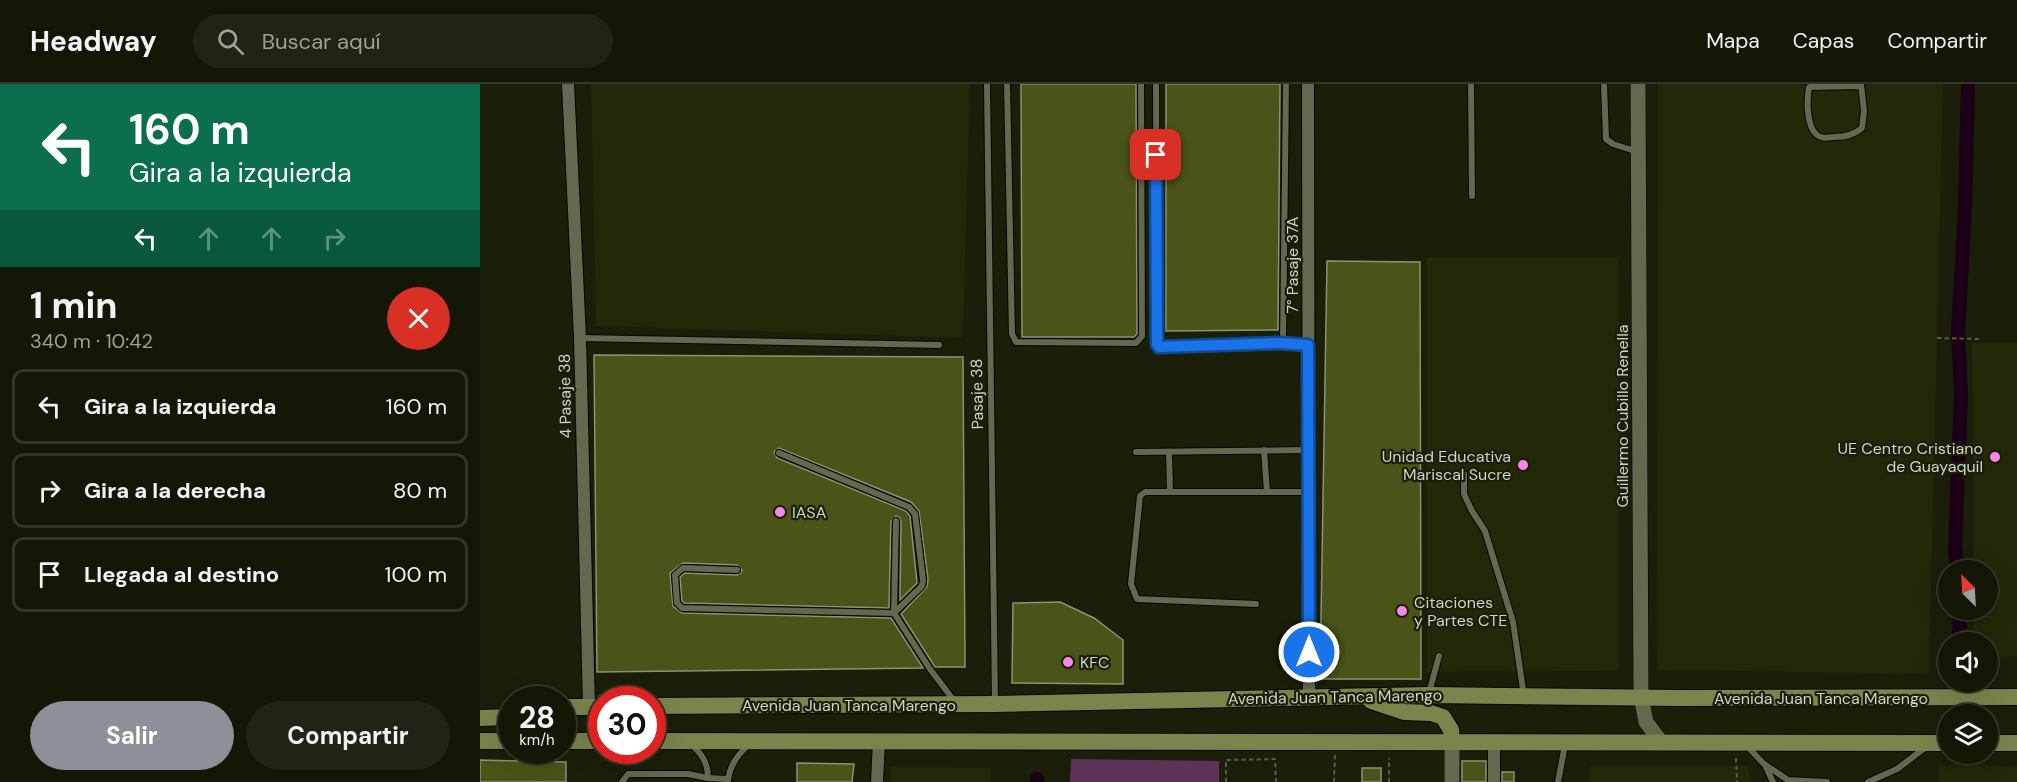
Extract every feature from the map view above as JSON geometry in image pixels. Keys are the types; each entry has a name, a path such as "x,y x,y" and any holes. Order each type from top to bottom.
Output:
{"main road":[{"name":"Avenida Juan Tanca Marengo","path":"666,706 995,704 1429,695 2017,697"},
{"path":"1360,696 1404,712 1431,713 1443,717 1450,730 1452,741"},
{"path":"480,708 498,707"},
{"path":"480,718 498,717"},
{"path":"480,741 498,741"},
{"path":"666,741 1938,743"},
{"path":"1998,743 2017,742"}],"street":[{"name":"4 Pasaje 38","path":"568,84 594,686"},
{"name":"7° Pasaje 37A","path":"1308,84 1309,697"},
{"name":"Guillermo Cubillo Renella","path":"1638,84 1641,697 1646,722 1661,742"},
{"path":"877,782 879,741"},
{"path":"1452,741 1452,782"},
{"path":"1494,742 1494,782"}],"lane":[{"name":"Pasaje 38","path":"987,84 995,704"},
{"path":"1008,84 1012,334 1014,340 1016,342 1136,343 1142,336 1141,84"},
{"path":"1155,84 1157,344 1164,348 1283,343 1308,345"},
{"path":"1283,343 1286,84"},
{"path":"1471,84 1473,196"},
{"path":"1604,84 1606,139 1612,144 1638,152"},
{"path":"1861,85 1864,111 1862,128 1855,134 1841,137 1824,138 1816,135 1809,117 1809,87 1861,85"},
{"path":"580,338 939,345"},
{"path":"1264,450 1267,492"},
{"path":"1136,452 1309,450"},
{"path":"1169,452 1170,492"},
{"path":"737,570 683,568 675,574 677,603 682,608 894,614 922,586 915,514 909,507 779,453"},
{"path":"1464,474 1464,494 1485,531 1513,622 1524,696"},
{"path":"1256,603 1137,599 1131,584 1140,496 1145,492 1308,492"},
{"path":"896,521 894,614 930,669 957,704"},
{"path":"1429,695 1432,674 1439,656"},
{"path":"689,741 703,755 708,769 708,778"},
{"path":"622,782 628,774 658,774 728,781 730,767 739,754 752,742"},
{"path":"1558,782 1566,742"},
{"path":"1740,743 1764,764 1788,780 1827,782"},
{"path":"1884,782 1931,743"},
{"path":"1764,764 1773,782"},
{"path":"1868,782 1897,769"},
{"path":"658,774 658,782"}],"path":[{"path":"1937,338 1978,339 1977,343"},
{"path":"1334,782 1335,741"},
{"path":"1389,782 1390,741"},
{"path":"1737,782 1740,743"},
{"path":"1226,782 1226,760 1275,759 1276,782"}],"shaded area":[{"path":"591,84 970,84 963,338 596,326"},
{"path":"1658,84 1943,84 1929,674 1657,670"},
{"name":"Unidad Educativa Mariscal Sucre","path":"1427,258 1619,258 1619,671 1427,672"},
{"name":"UE Centro Cristiano de Guayaquil","path":"1972,343 2017,343 2017,657 1998,656 1998,632 1974,632 1974,620 1998,620 1998,560 1974,560"},
{"path":"1071,759 1219,761 1219,782 1070,782"},
{"path":"1939,765 2017,766 2017,782 1939,782"},
{"path":"1589,766 1748,766 1751,782 1589,782"},
{"path":"891,767 991,768 991,782 890,782"}],"building":[{"path":"1021,84 1136,84 1137,334 1134,337 1022,337"},
{"path":"1166,84 1280,84 1278,330 1166,331"},
{"path":"1327,261 1420,262 1421,679 1320,679"},
{"name":"IASA","path":"594,355 963,357 965,667 935,667 901,614 927,587 928,579 919,511 911,502 779,448 774,452 777,458 906,511 910,516 917,583 900,600 901,521 896,516 891,521 889,608 684,603 680,577 685,573 737,575 742,570 737,565 683,563 670,573 673,606 682,613 891,618 923,668 597,672"},
{"name":"KFC","path":"1060,602 1094,618 1123,640 1123,684 1012,683 1013,603"},
{"path":"480,760 498,760 498,764 566,764 566,782 480,782"},
{"path":"1462,761 1486,761 1486,782 1462,782"},
{"path":"797,763 854,764 852,782 797,782"},
{"path":"1362,768 1381,768 1381,782 1362,782"},
{"path":"1502,772 1514,772 1514,782 1502,782"}],"waterway":[{"path":"1956,560 1961,395 1958,333 1965,207 1968,84"},
{"path":"1959,632 1960,620"}],"place":[{"name":"UE Centro Cristiano de Guayaquil","path":"1995,457"},
{"name":"Unidad Educativa Mariscal Sucre","path":"1523,465"},
{"name":"IASA","path":"780,512"},
{"name":"Citaciones y Partes CTE","path":"1402,611"},
{"name":"KFC","path":"1068,662"}],"route":[{"path":"1156,155 1157,344 1159,347 1278,343 1308,345 1309,652"}]}
